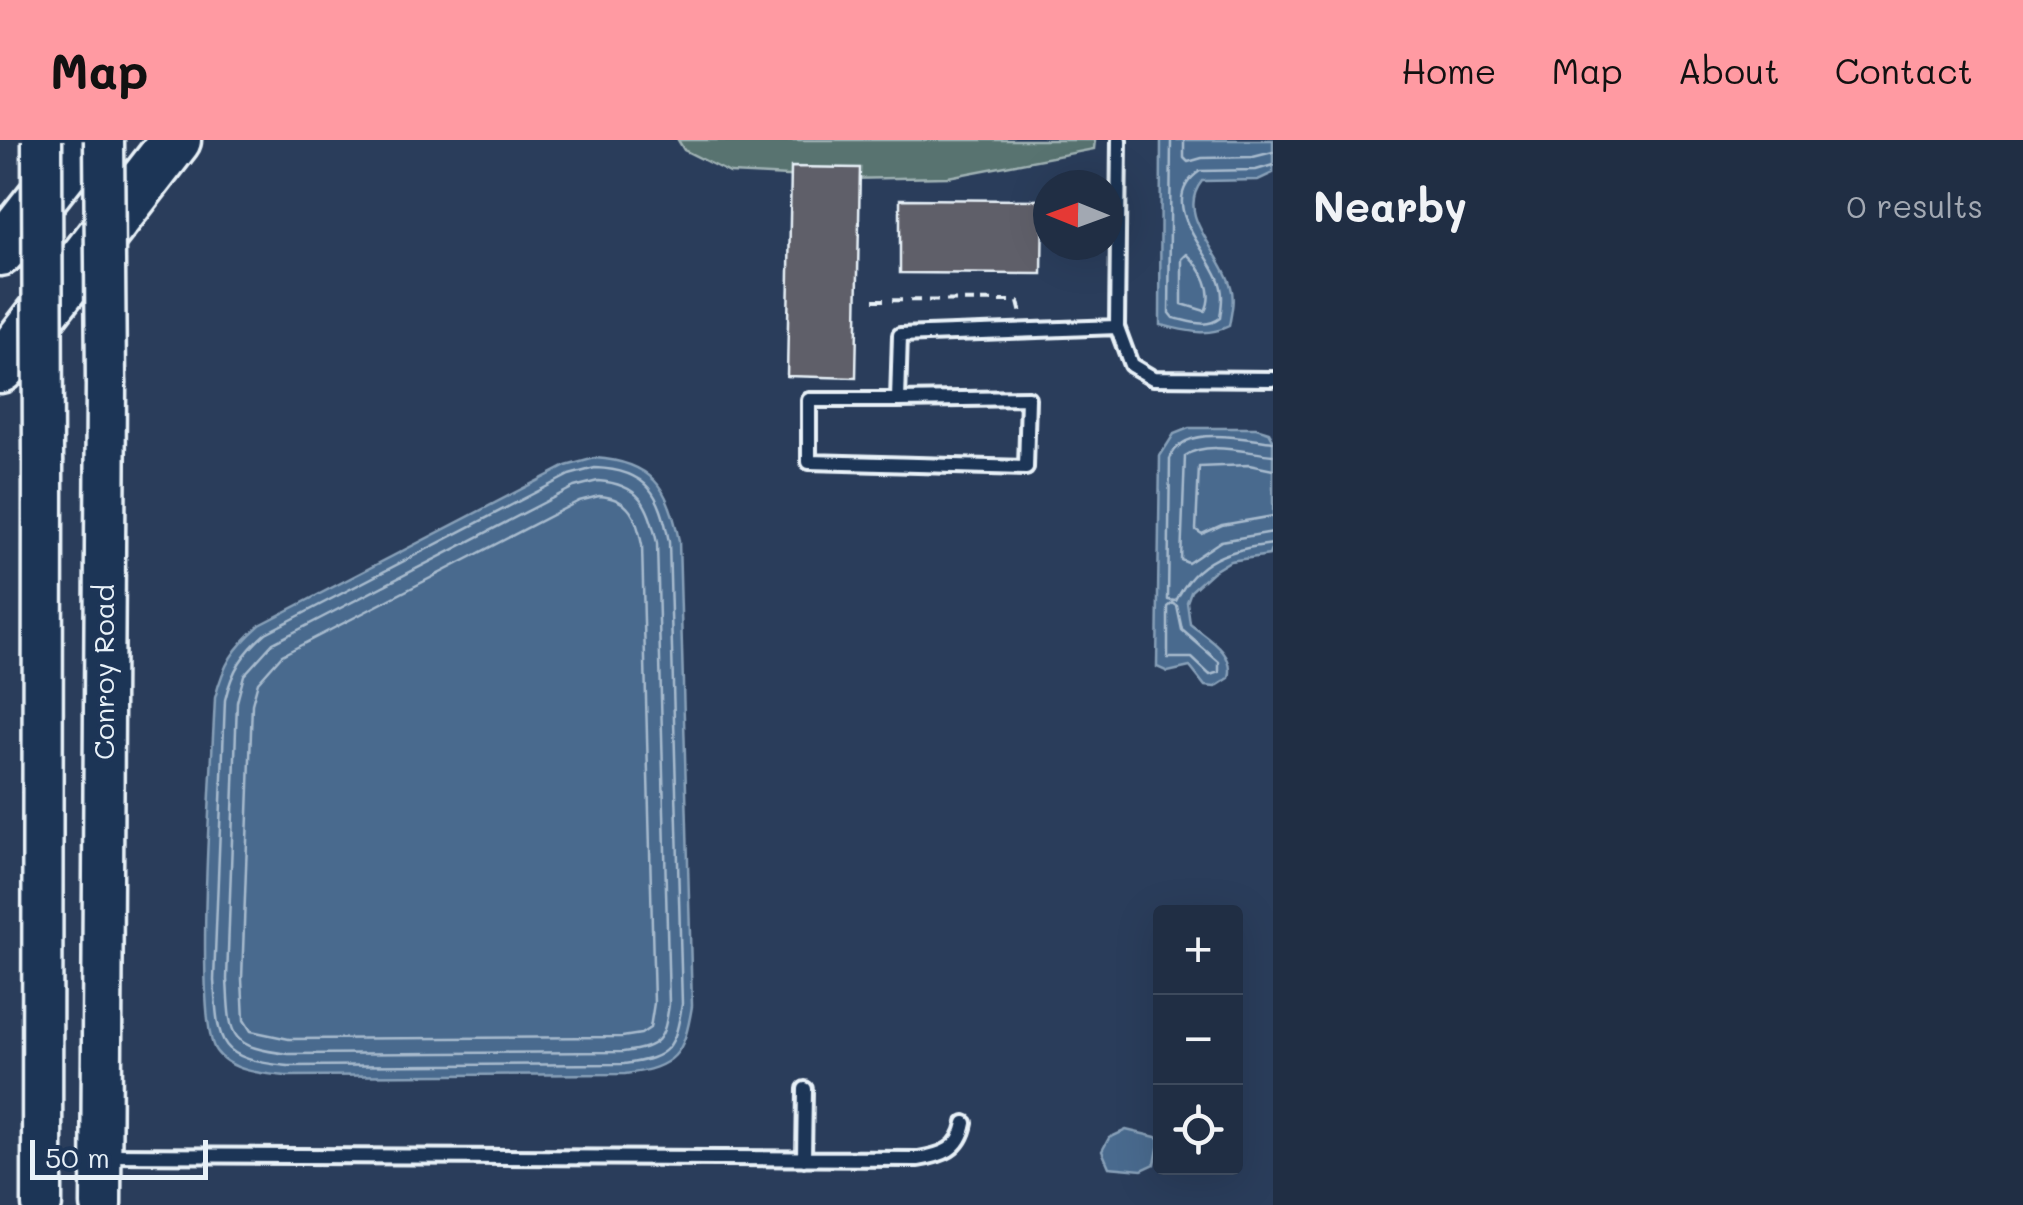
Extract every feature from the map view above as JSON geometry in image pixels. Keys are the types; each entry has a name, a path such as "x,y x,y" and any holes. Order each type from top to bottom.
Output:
{"highway":[{"path":"0,251 87,140"},
{"path":"0,368 176,140"}],"main road":[{"path":"42,140 42,1205"},
{"name":"Conroy Road","path":"101,1205 104,140"}],"lane":[{"path":"1119,140 1117,328 1132,365 1152,378 1273,379"},
{"path":"898,400 900,335 1117,328"},
{"path":"1028,398 1026,468 809,462 809,400 898,400 1028,398"},
{"path":"804,1158 805,1089"},
{"path":"102,1154 918,1159 943,1154 956,1145 965,1123"}],"path":[{"path":"874,300 1014,301 1025,318"}],"green space":[{"path":"678,140 1095,140 1094,149 948,177 844,179 730,173 684,150"}],"water":[{"path":"1161,140 1273,140 1273,173 1258,180 1202,181 1195,194 1196,220 1232,292 1229,326 1220,330 1195,332 1160,325"},
{"path":"1189,428 1256,428 1269,432 1273,439 1273,545 1269,555 1230,561 1191,591 1187,602 1190,624 1218,647 1228,661 1229,678 1215,687 1205,686 1190,667 1168,672 1157,667 1160,456 1174,434"},
{"path":"595,458 631,465 655,481 670,506 679,541 692,1006 681,1047 667,1062 625,1074 287,1076 249,1071 230,1063 216,1051 209,1029 205,940 215,698 231,657 260,625 566,466"},
{"path":"1126,1130 1153,1136 1153,1165 1142,1170 1109,1167 1102,1151 1109,1138"}],"building":[{"path":"791,167 860,168 856,378 787,376"},
{"path":"900,199 1033,200 1033,260 1042,260 1042,274 900,273"}]}
